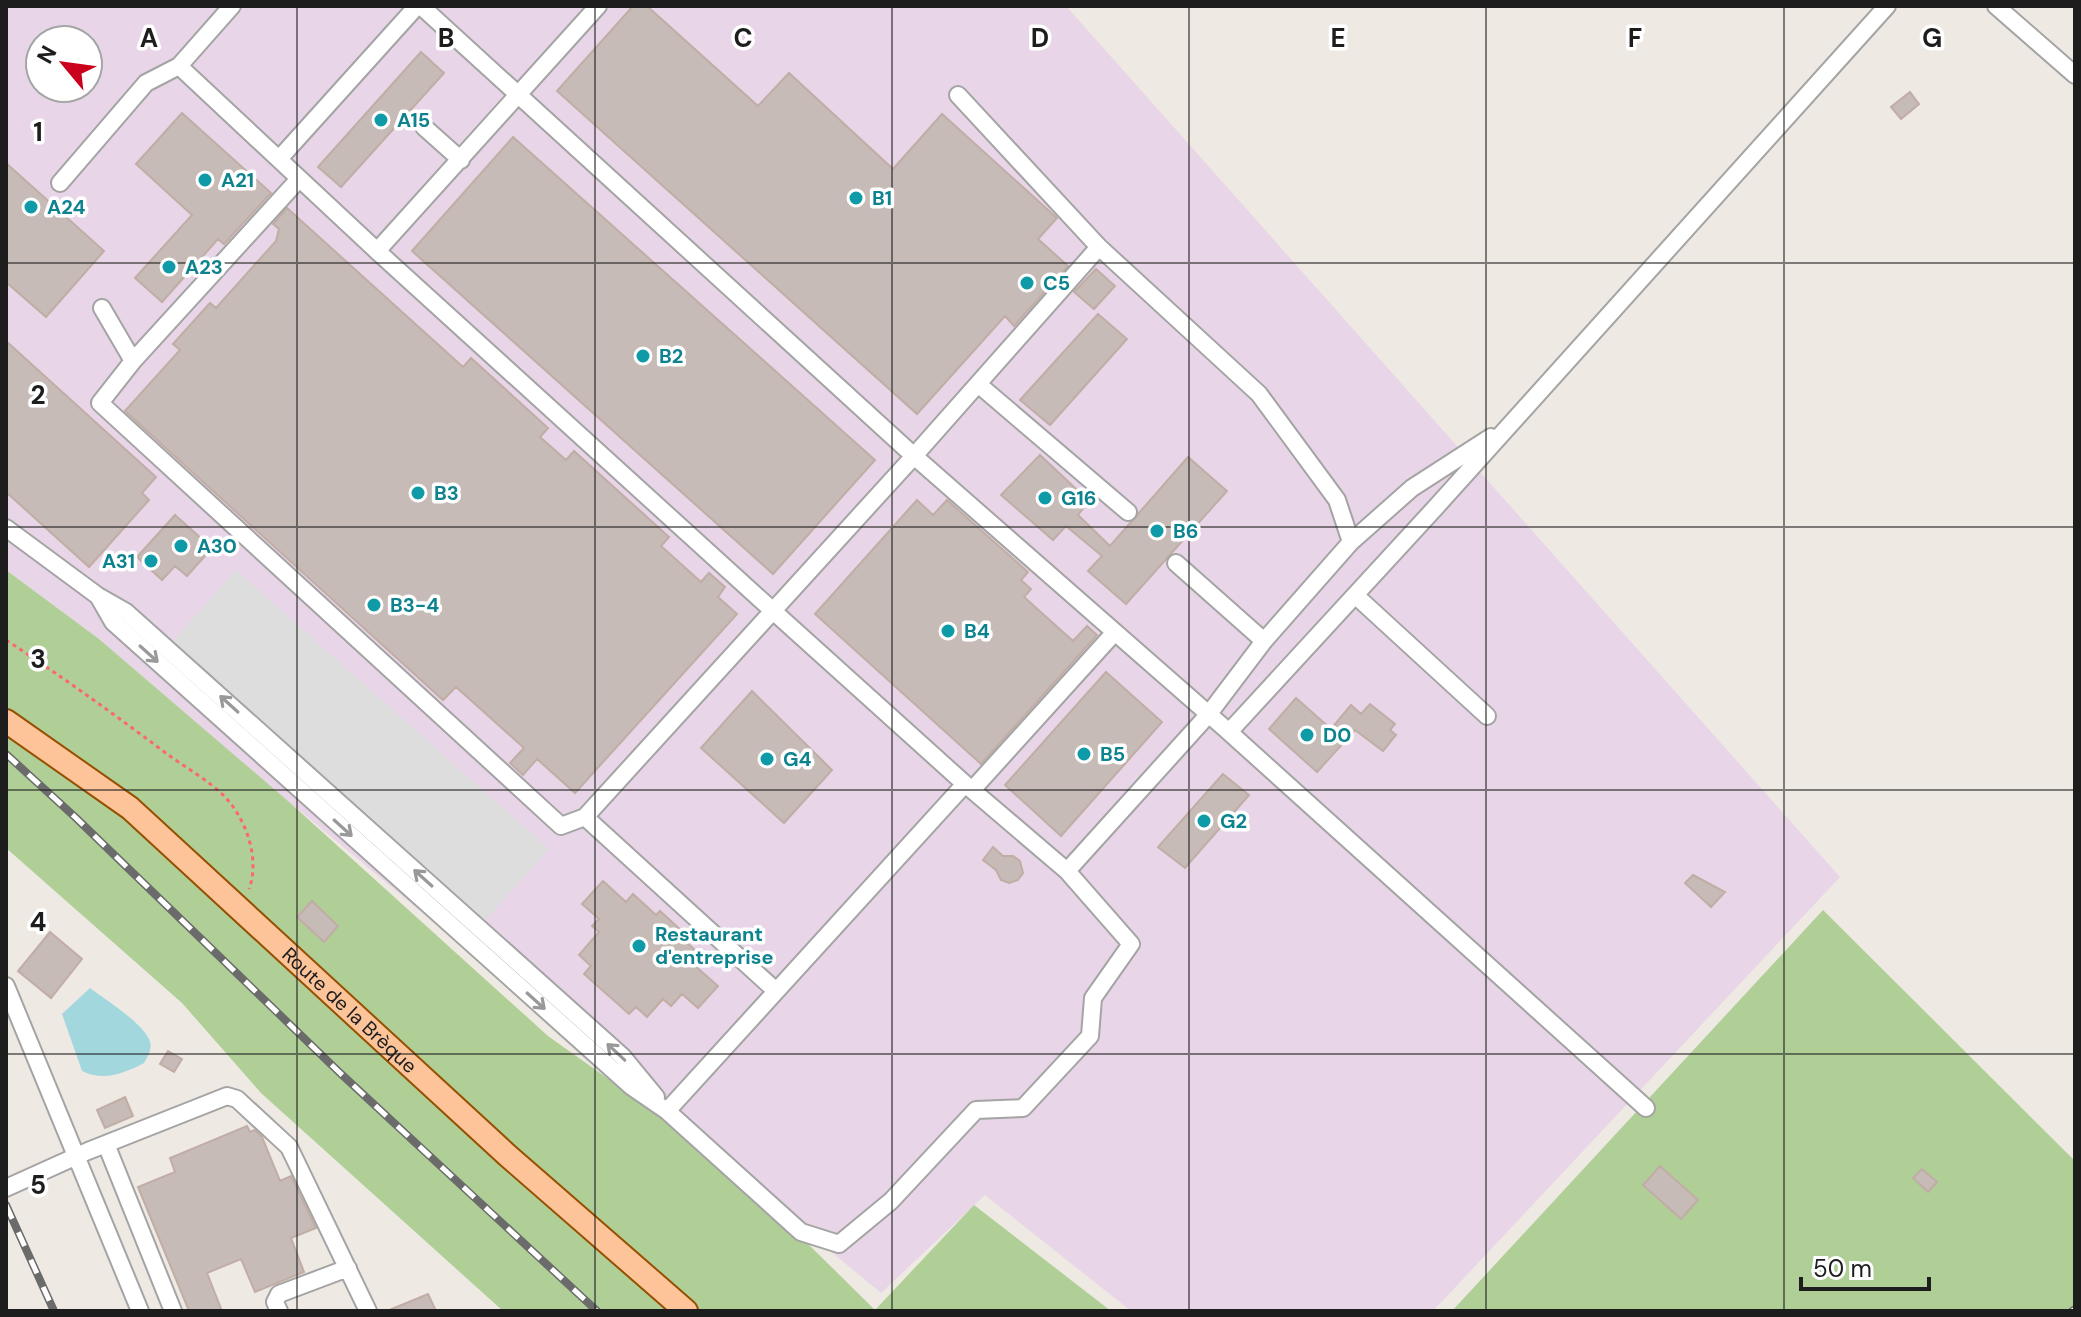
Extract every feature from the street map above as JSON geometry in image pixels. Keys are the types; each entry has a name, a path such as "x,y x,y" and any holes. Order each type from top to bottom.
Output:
{"main road":[{"name":"Route de la Brèque","path":"6,721 130,808 530,1176 686,1311"}],"street":[{"path":"60,183 146,83 179,66 232,6"},
{"path":"279,159 419,6 914,456 1229,732 1646,1108"},
{"path":"377,251 598,6"},
{"path":"1229,732 1887,6"},
{"path":"1996,6 2075,75"},
{"path":"6,528 98,596 126,612 623,1057 667,1111 801,1232 839,1244 891,1201 976,1110 1023,1108 1090,1036 1093,998 1131,944 1067,871 968,787 772,610 377,251 179,66"},
{"path":"958,95 1099,247 1259,394 1337,500 1351,542"},
{"path":"424,127 461,160"},
{"path":"299,179 133,361 100,403 561,826 585,817 914,456 1099,247"},
{"path":"102,308 133,361"},
{"path":"978,384 1128,512"},
{"path":"1067,871 1208,715 1264,641 1351,542 1412,488 1509,425"},
{"path":"1176,563 1264,641"},
{"path":"1355,595 1487,716"},
{"path":"667,1111 1115,632"},
{"path":"585,817 776,991"},
{"path":"6,986 140,1311"},
{"path":"6,1188 74,1157 227,1096 237,1099 289,1147 368,1311"},
{"path":"106,1144 173,1311"},
{"path":"279,1311 275,1302 279,1294 348,1268"}],"path":[{"path":"6,640 81,690 226,798 243,824 253,859 255,874 245,896"}],"shaded area":[{"path":"6,6 1066,6 1840,877 1433,1311 1131,1311 985,1195 881,1293 288,801 99,639 6,570"},
{"path":"236,570 549,849 482,924 169,645"}],"green space":[{"path":"6,570 99,639 288,801 548,1036 725,1162 875,1310 974,1205 1111,1311 503,1311 261,1093 182,1003 6,848"},
{"path":"1823,910 2075,1161 2075,1311 1452,1311"}],"water":[{"path":"90,988 145,1032 151,1045 144,1063 106,1076 82,1071 62,1014"}],"building":[{"name":"B1","path":"633,6 647,6 758,106 789,73 893,169 942,114 1057,218 1038,239 1068,266 1014,326 1005,316 917,414 557,91"},
{"name":"A15","path":"421,52 444,73 341,187 318,167"},
{"path":"1910,92 1919,104 1901,119 1891,107"},
{"name":"A21","path":"182,113 271,193 224,244 218,239 162,302 135,278 192,215 136,164"},
{"name":"B2","path":"513,137 875,460 773,574 412,251"},
{"name":"A24","path":"6,163 104,251 46,317 6,282"},
{"name":"B3","path":"287,208 463,367 471,358 548,428 540,437 566,460 574,451 669,537 661,546 701,582 709,573 725,587 718,597 737,614 575,793 537,759 523,775 510,763 524,748 456,687 443,700 125,411 180,350 173,344 210,303 216,308 276,241 279,229 273,224"},
{"path":"1096,269 1115,286 1094,309 1074,292"},
{"path":"1098,314 1127,339 1050,425 1020,400"},
{"path":"6,341 156,477 142,493 149,500 89,567 6,492"},
{"name":"B6","path":"1040,455 1089,501 1078,515 1110,546 1188,457 1227,491 1126,604 1088,571 1102,556 1066,526 1053,540 1001,495"},
{"name":"B4","path":"917,500 933,515 947,500 1028,572 1021,580 1031,589 1024,597 1073,641 1087,626 1097,635 981,764 815,614"},
{"name":"A30","path":"175,515 212,548 187,576 175,566 162,580 137,557"},
{"name":"B5","path":"1106,672 1162,722 1061,836 1005,785"},
{"name":"G4","path":"752,691 832,770 784,823 701,748"},
{"name":"D0","path":"1296,698 1331,729 1351,705 1361,714 1370,704 1395,724 1390,730 1396,735 1383,751 1355,730 1317,772 1269,729"},
{"name":"G2","path":"1223,774 1249,795 1185,868 1158,847"},
{"path":"993,847 1003,856 1013,856 1020,861 1023,873 1018,880 1009,883 1001,880 996,870 983,860"},
{"path":"1693,875 1725,892 1711,907 1685,883"},
{"name":"Restaurant d'entreprise","path":"603,881 626,902 633,894 656,915 660,911 683,932 679,936 702,956 694,965 718,986 698,1008 682,994 671,1006 663,999 647,1017 636,1007 629,1014 584,974 591,966 579,955 599,932 592,926 599,919 582,904"},
{"path":"312,901 338,926 324,942 297,917"},
{"path":"50,932 82,959 51,998 18,971"},
{"path":"168,1051 182,1059 174,1072 160,1064"},
{"path":"125,1097 133,1116 105,1128 97,1110"},
{"path":"247,1126 250,1132 255,1130 262,1137 280,1181 291,1176 316,1228 291,1238 304,1272 255,1292 241,1259 207,1273 222,1311 189,1311 138,1187 175,1172 170,1158"},
{"path":"1660,1166 1698,1200 1681,1219 1643,1185"},
{"path":"1922,1169 1937,1182 1928,1192 1913,1178"},
{"path":"428,1294 436,1311 387,1311"}],"railway":[{"path":"6,754 339,1072 597,1311"},
{"path":"6,1205 54,1311"}],"place":[{"name":"A15","path":"381,120"},
{"name":"A21","path":"205,180"},
{"name":"B1","path":"856,198"},
{"name":"A24","path":"31,207"},
{"name":"A23","path":"169,267"},
{"name":"C5","path":"1027,283"},
{"name":"B2","path":"643,356"},
{"name":"B3","path":"418,493"},
{"name":"G16","path":"1045,498"},
{"name":"B6","path":"1157,531"},
{"name":"A30","path":"181,546"},
{"name":"A31","path":"151,561"},
{"name":"B3-4","path":"374,605"},
{"name":"B4","path":"948,631"},
{"name":"D0","path":"1307,735"},
{"name":"B5","path":"1084,754"},
{"name":"G4","path":"767,759"},
{"name":"G2","path":"1204,821"},
{"name":"Restaurant d'entreprise","path":"639,946"}]}
